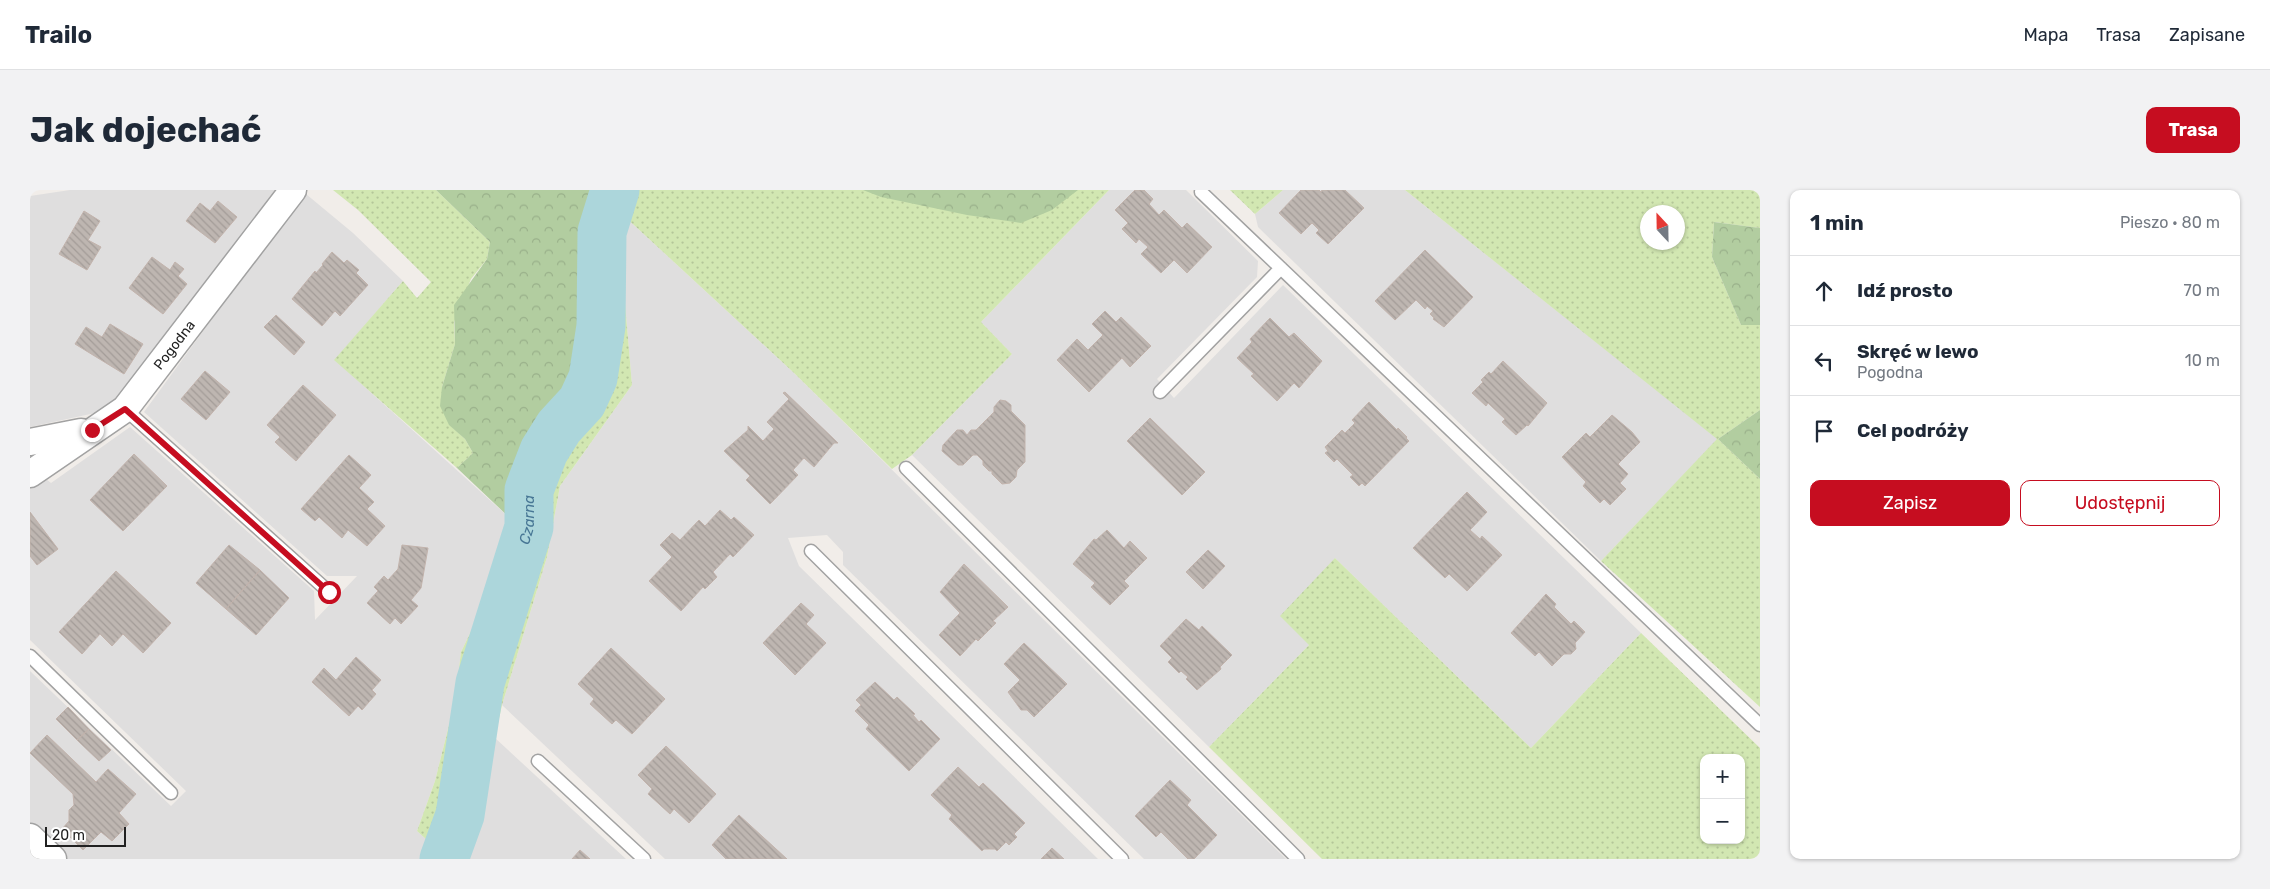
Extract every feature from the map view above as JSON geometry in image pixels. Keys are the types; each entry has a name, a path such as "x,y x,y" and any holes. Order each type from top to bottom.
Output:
{"street":[{"name":"Pogodna","path":"30,474 125,409 293,190"},
{"path":"30,442 92,430"},
{"path":"30,838 53,859"}],"lane":[{"path":"1201,192 1760,725"},
{"path":"1160,392 1281,268"},
{"path":"125,409 329,592"},
{"path":"906,468 1298,859"},
{"path":"811,551 1122,859"},
{"path":"30,656 171,793"},
{"path":"538,761 644,859"}],"shaded area":[{"path":"70,190 283,190 109,410 30,427 30,196"},
{"path":"1109,190 1186,190 1258,261 1257,277 1157,379 1174,398 1283,285 1641,633 1531,748 1335,558 1309,645 1209,747 912,455 1012,354 981,322"},
{"path":"1283,190 1405,190 1718,439 1601,561 1258,227 1255,214"},
{"path":"306,194 353,233 403,281 335,360 513,521 490,592 461,652 455,701 435,781 417,831 438,850 432,859 67,859 30,825 30,671 171,806 186,791 30,640 30,483 40,474 51,483 130,427 314,591 315,620 357,576 327,576 144,412 269,241"},
{"path":"622,214 793,372 1286,859 1144,859 843,565 843,552 827,535 788,538 799,566 1098,859 665,859 502,705 547,557 560,486 632,385 620,245"},
{"path":"495,738 626,859 468,859"}],"green space":[{"path":"333,190 436,190 490,242 487,259 471,279 454,322 455,344 442,387 450,425 465,439 473,453 457,468 334,360 403,281 417,298 431,282 358,210"},
{"path":"436,190 598,190 584,217 589,341 583,382 517,474 513,521 457,468 473,453 465,439 449,425 440,406 442,387 455,344 454,305 487,259 490,242"},
{"path":"598,190 1109,190 981,322 1012,354 912,455 892,469 793,372 622,214 620,245 632,385 560,486 547,557 502,705 468,859 432,859 438,850 417,831 435,781 455,701 461,652 490,592 513,521 517,474 583,382 589,341 584,217"},
{"path":"863,190 1078,190 1052,210 1021,223 967,215 881,197"},
{"path":"1230,190 1283,190 1255,214"},
{"path":"1405,190 1760,190 1760,228 1714,222 1712,257 1741,325 1760,325 1760,410 1718,439 1760,479 1760,707 1601,561 1717,439"},
{"path":"1714,222 1760,228 1760,325 1741,325 1712,257"},
{"path":"1760,410 1760,479 1718,439"},
{"path":"1335,558 1531,748 1641,633 1760,748 1760,856 1754,859 1322,859 1209,747 1309,645 1280,616"}],"building":[{"path":"1135,190 1144,190 1153,199 1149,204 1159,215 1164,210 1182,228 1187,223 1212,247 1187,273 1174,260 1161,273 1141,254 1148,247 1139,239 1136,243 1122,229 1128,223 1115,210"},
{"path":"1301,190 1319,190 1321,192 1322,190 1345,190 1364,208 1328,244 1316,233 1319,230 1312,223 1301,234 1279,213"},
{"path":"218,201 237,217 215,243 186,221 200,203 210,211"},
{"path":"84,211 100,221 88,240 101,247 87,270 59,254"},
{"path":"1425,250 1473,297 1444,327 1433,319 1430,314 1433,311 1427,306 1425,309 1416,300 1395,320 1375,301"},
{"path":"332,252 344,263 347,260 359,270 356,273 368,285 340,316 335,311 322,326 292,299 315,271 316,273 323,265"},
{"path":"152,257 170,270 175,262 184,269 178,276 187,284 163,314 129,288"},
{"path":"1105,311 1116,322 1121,317 1151,346 1130,367 1122,358 1089,392 1057,360 1077,339 1088,350 1103,335 1092,324"},
{"path":"276,315 305,342 294,355 264,327"},
{"path":"1270,318 1289,337 1294,333 1322,361 1299,388 1294,383 1277,401 1251,376 1254,374 1237,358 1252,342 1250,339"},
{"path":"110,324 143,344 124,374 75,344 86,327 102,337"},
{"path":"1503,361 1547,403 1528,426 1516,435 1502,422 1505,419 1488,403 1486,406 1472,393 1483,382 1481,380 1489,372 1491,374"},
{"path":"205,371 230,392 206,420 181,399"},
{"path":"303,385 336,415 296,461 275,442 280,437 267,425"},
{"path":"785,392 838,443 834,443 814,467 804,458 793,470 798,475 770,504 746,480 750,476 724,451 748,430 748,426 763,441 774,429 767,422 789,399 783,393"},
{"path":"1000,400 1006,401 1011,405 1011,411 1025,425 1025,462 1017,470 1016,477 1010,483 1002,484 992,474 992,471 989,471 983,465 983,461 977,455 973,455 963,465 958,465 942,451 943,445 957,430 963,430 967,435 971,430 976,430 994,412 994,407"},
{"path":"1369,402 1397,430 1398,428 1409,441 1365,486 1362,483 1359,486 1350,477 1353,475 1337,459 1334,462 1325,453 1328,451 1325,447 1342,430 1345,433 1355,423 1352,420"},
{"path":"1612,415 1632,432 1640,442 1618,464 1628,474 1620,483 1626,489 1610,505 1604,499 1600,503 1583,486 1586,482 1562,457 1586,433 1590,437"},
{"path":"1150,418 1205,472 1182,495 1127,441"},
{"path":"134,454 167,486 123,531 90,500"},
{"path":"349,455 371,475 359,488 374,502 367,509 385,526 367,546 348,530 342,538 319,517 315,521 301,509"},
{"path":"1467,492 1487,512 1470,530 1480,539 1482,536 1502,555 1467,591 1449,574 1445,578 1413,548"},
{"path":"720,510 731,520 734,517 754,535 733,557 730,554 713,572 717,577 705,589 703,587 681,611 649,581 672,557 660,545 672,533 680,540 699,520 705,526"},
{"path":"30,512 58,549 37,565 30,556"},
{"path":"1107,530 1124,548 1130,541 1147,558 1124,581 1129,586 1110,605 1091,587 1095,583 1073,564 1094,539 1096,540"},
{"path":"229,545 260,570 226,609 196,583"},
{"path":"402,545 428,548 421,588 411,600 418,606 401,624 395,618 390,624 367,603 378,591 374,587 384,576 388,580 398,569"},
{"path":"1208,550 1225,566 1203,589 1186,572"},
{"path":"964,564 1008,607 993,621 996,623 978,641 976,639 960,656 939,635 960,613 940,592"},
{"path":"260,570 289,598 256,635 226,609"},
{"path":"116,571 171,623 143,653 123,634 112,646 100,634 82,654 59,632"},
{"path":"1546,594 1556,604 1554,607 1571,624 1574,621 1585,632 1575,643 1576,649 1571,654 1564,654 1552,666 1539,652 1535,656 1511,633"},
{"path":"801,603 814,615 806,624 826,643 795,675 763,643"},
{"path":"1186,619 1199,630 1202,626 1232,655 1220,667 1221,669 1197,690 1186,679 1188,677 1181,671 1179,673 1168,662 1172,658 1160,646"},
{"path":"1024,643 1067,684 1034,717 1027,710 1021,710 1008,692 1020,680 1004,664"},
{"path":"611,648 665,699 632,734 616,720 612,724 590,704 594,699 578,684"},
{"path":"356,657 381,680 372,690 376,694 362,710 358,706 349,716 312,682 324,668 336,680"},
{"path":"875,682 894,700 897,697 915,714 913,715 919,722 921,720 940,739 909,771 866,729 869,725 855,711 861,705 856,700"},
{"path":"68,707 89,729 77,740 56,719"},
{"path":"89,729 111,750 99,761 77,740"},
{"path":"47,735 96,782 108,769 136,794 119,813 129,824 112,841 101,832 83,850 62,829 69,821 69,810 74,805 73,794 30,753"},
{"path":"666,746 716,794 689,823 674,809 670,814 648,794 652,789 638,775"},
{"path":"958,767 979,787 983,783 1025,823 1014,834 1017,837 1009,845 1006,842 997,851 995,849 984,849 982,851 949,819 952,815 931,795"},
{"path":"1170,780 1191,800 1187,805 1217,835 1194,859 1188,859 1161,832 1156,837 1135,816"},
{"path":"739,815 787,859 726,859 712,845"},
{"path":"1052,848 1064,859 1041,859"},
{"path":"580,850 590,859 572,859"}],"waterway":[{"name":"Czarna","path":"444,859 460,815 480,683 529,527 529,490 544,451 559,427 582,402 593,378 601,326 602,232 615,190"}],"route":[{"path":"92,430 125,409 329,592"}]}
